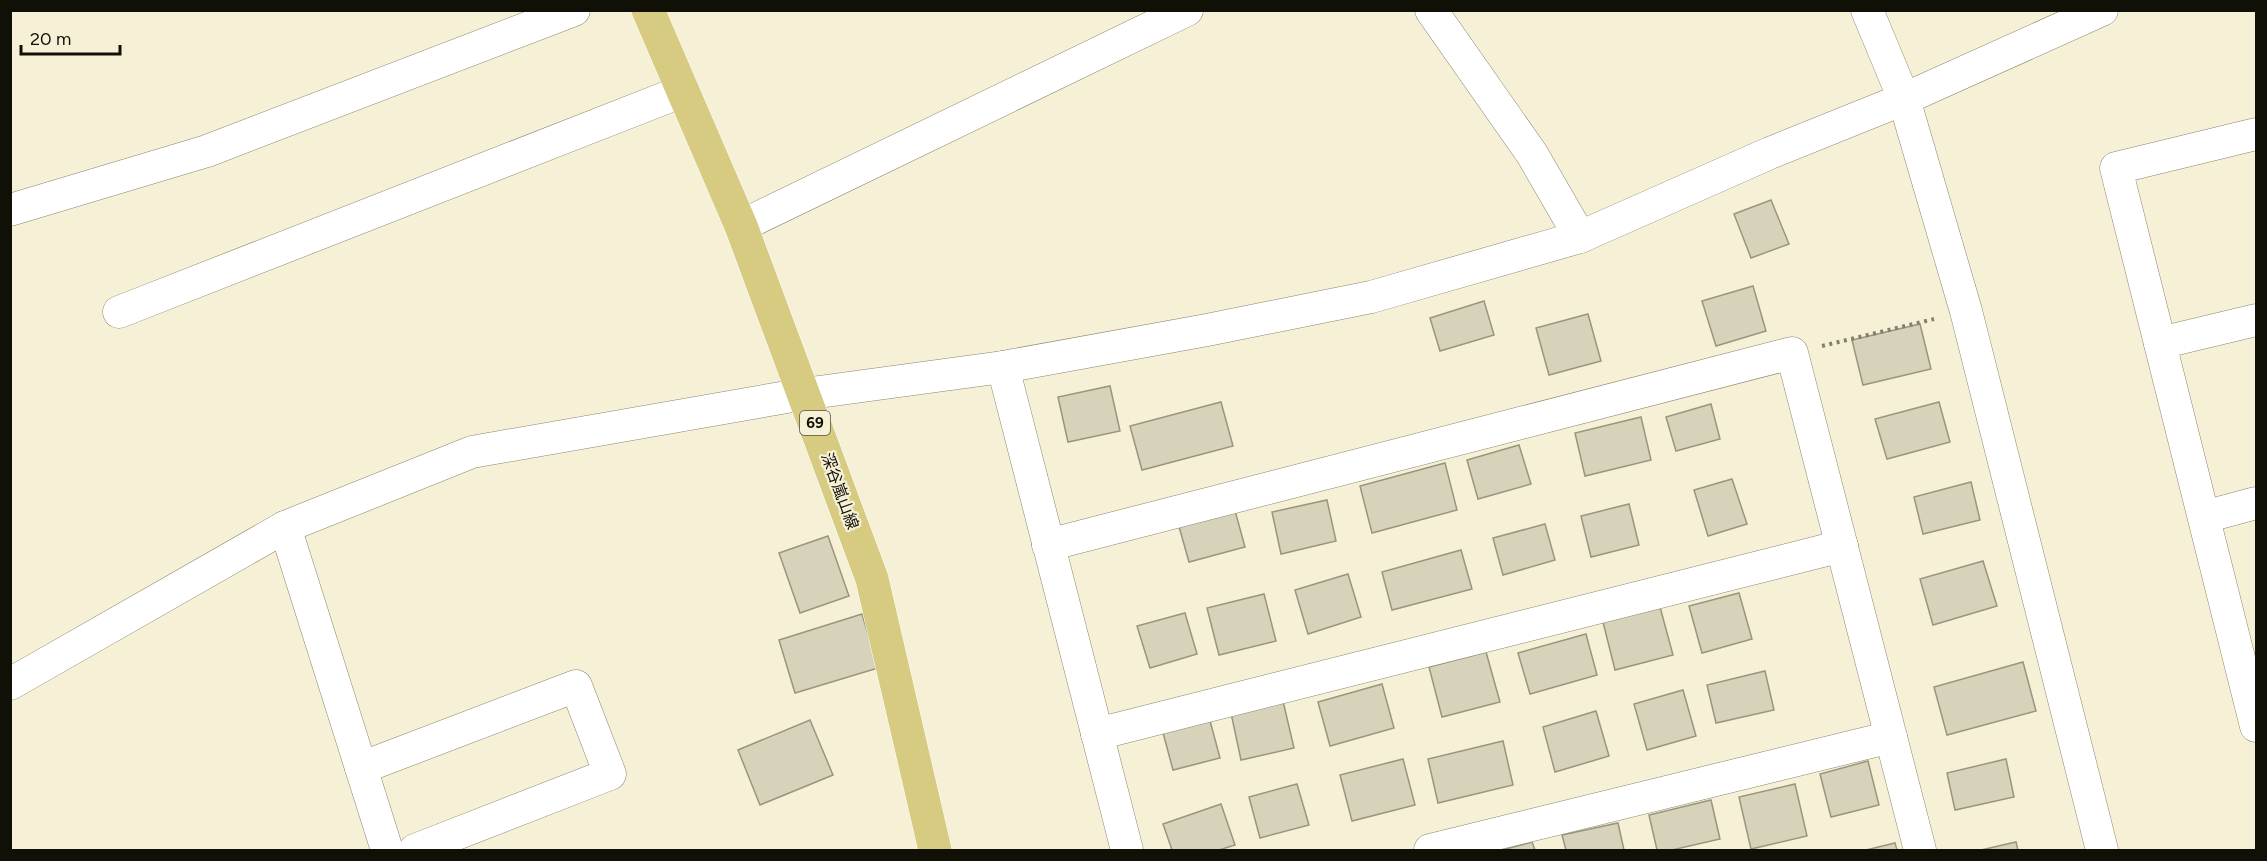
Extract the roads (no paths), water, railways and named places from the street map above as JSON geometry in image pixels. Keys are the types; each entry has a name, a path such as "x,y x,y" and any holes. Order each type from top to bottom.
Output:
{"main road":[{"name":"深谷嵐山線","path":"648,10 741,226 872,579 935,850"}],"street":[{"path":"10,210 207,151 574,10"},
{"path":"741,226 1187,10"},
{"path":"1431,10 1532,154 1580,237"},
{"path":"1867,10 1904,99 1966,311 2102,850"},
{"path":"10,684 285,527 472,452 804,394 1003,367 1371,297 1580,237 1641,212 1770,153 1904,99 2102,10"},
{"path":"119,312 683,92"},
{"path":"2256,134 2116,168 2204,517 2252,688 2256,726"},
{"path":"2160,343 2256,320"},
{"path":"1048,545 1792,353 1920,850"},
{"path":"1003,367 1126,850"},
{"path":"2204,517 2256,503"},
{"path":"285,527 387,850"},
{"path":"1097,734 1842,546"},
{"path":"361,768 576,686 610,774 415,850"},
{"path":"1430,850 1891,737"}]}
